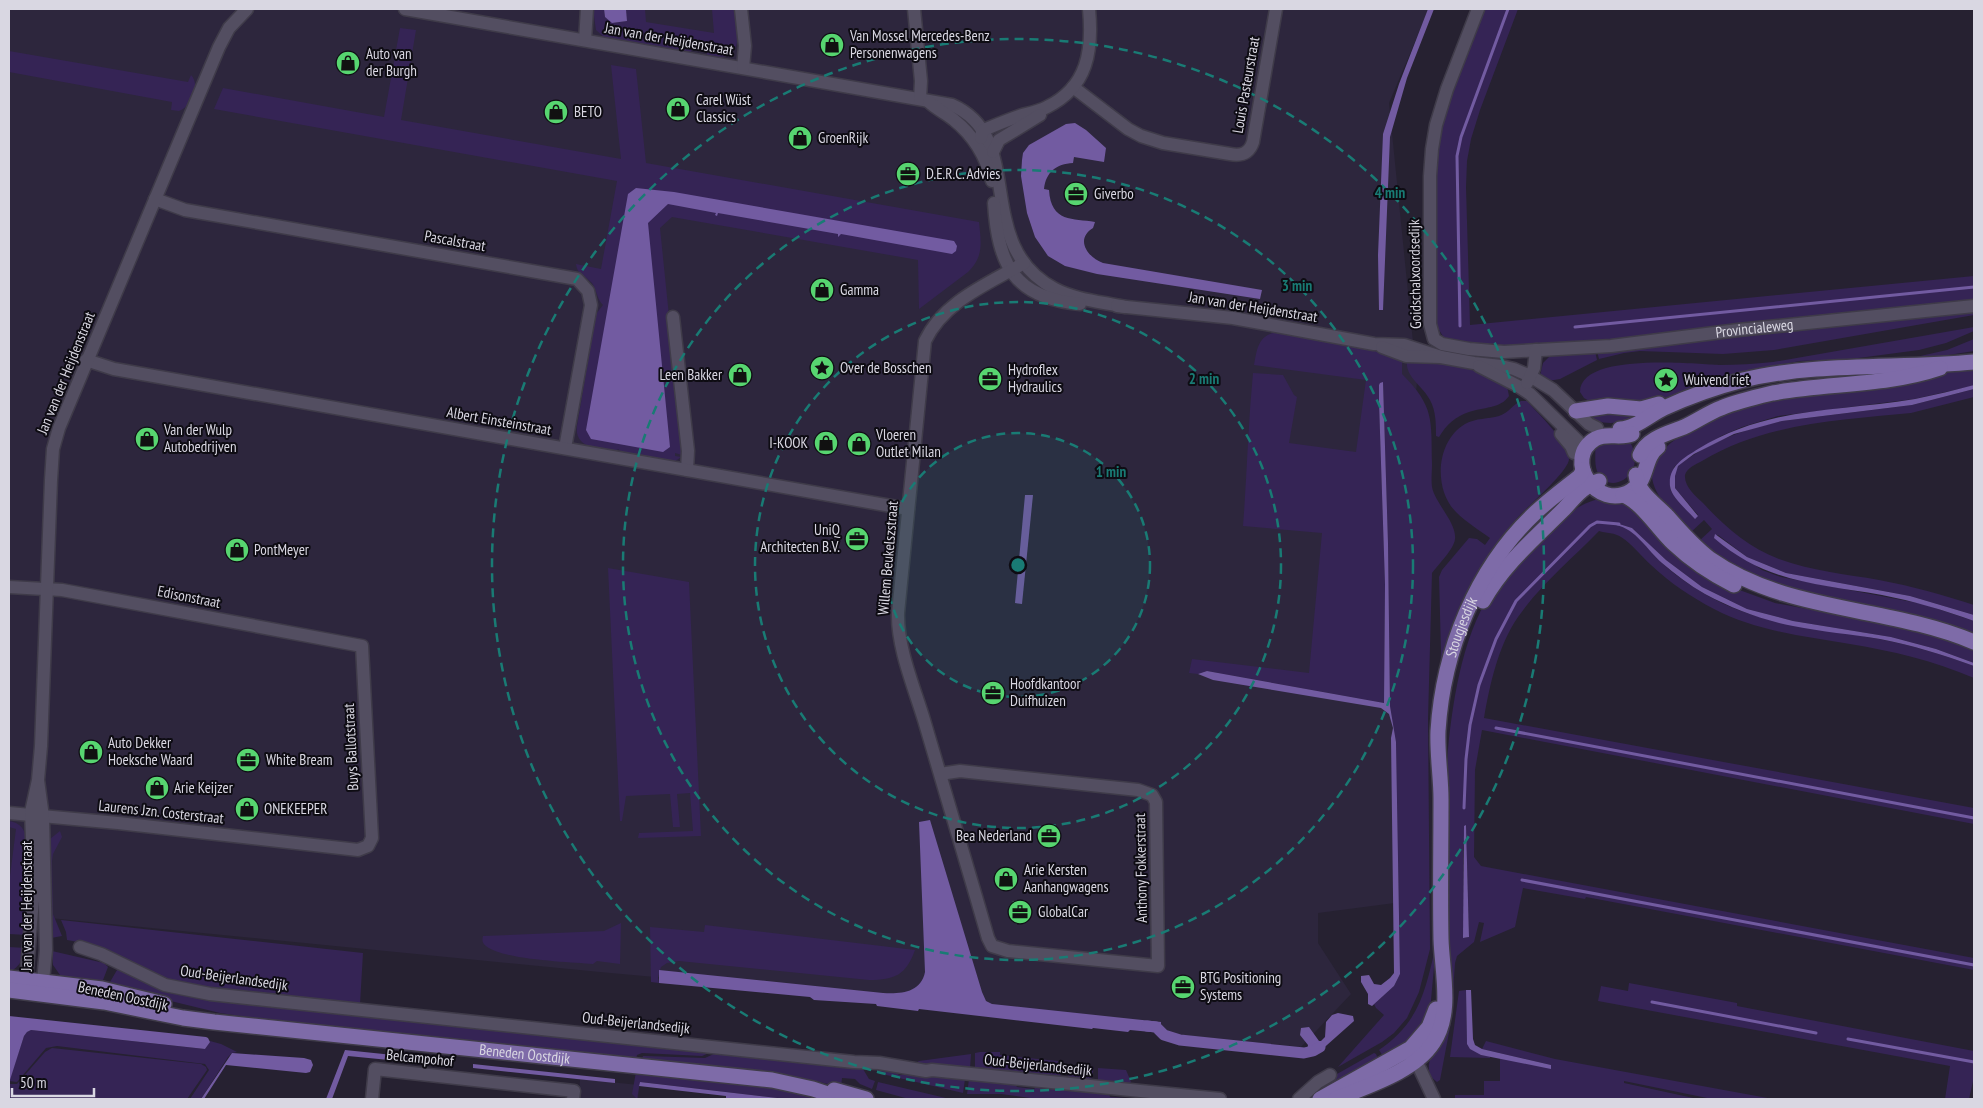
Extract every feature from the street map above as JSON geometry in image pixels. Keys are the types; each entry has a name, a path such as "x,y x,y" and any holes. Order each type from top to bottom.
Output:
{"main road":[{"path":"1576,411 1608,406 1641,409 1678,401 1713,388 1775,374 1870,366 1974,362"},
{"path":"1623,495 1641,471 1644,448 1668,431 1683,427 1721,408 1757,397 1805,388 1916,376 1950,364"},
{"path":"1581,451 1603,436 1620,437 1625,432 1666,413 1678,401"},
{"path":"1581,451 1597,428 1611,427 1625,432 1637,444 1641,471 1654,506 1665,514 1680,532 1709,558 1737,576 1775,591 1840,608 1894,618 1960,636 1974,642"},
{"path":"1581,451 1596,486 1608,494 1623,495 1634,500 1665,536 1681,551 1703,567 1728,582 1783,602 1840,608"},
{"path":"1581,451 1592,454 1596,486"},
{"name":"Stougjesdijk","path":"1410,1057 1434,1042 1442,1022 1444,974 1441,941 1441,788 1451,701 1462,652 1474,620 1489,591 1506,566 1561,501 1563,479 1570,472 1581,451"},
{"path":"1596,486 1620,486 1629,482 1641,471"},
{"name":"Stougjesdijk","path":"1561,501 1573,498 1596,486"},
{"name":"Beneden Oostdijk","path":"9,978 191,1019 761,1079 814,1089 832,1090 866,1099"},
{"name":"Beneden Oostdijk","path":"9,990 34,985"},
{"path":"1320,1099 1410,1057"},
{"path":"1336,1099 1382,1080 1410,1057"},
{"name":"Beneden Oostdijk","path":"814,1089 842,1099"}],"street":[{"name":"Jan van der Heijdenstraat","path":"34,985 46,937 37,816 53,449 59,428 86,360 221,41 229,28 247,9"},
{"name":"Jan van der Heijdenstraat","path":"405,9 944,102 956,107 969,116 982,131 993,152 1000,200 1008,233 1024,263 1038,278 1058,291 1125,307"},
{"path":"585,40 587,9"},
{"path":"741,9 745,46 743,68"},
{"path":"914,9 924,100"},
{"path":"979,148 982,131 1002,122 1046,108 1063,97 1073,87 1082,73 1089,56 1091,35 1089,9"},
{"name":"Louis Pasteurstraat","path":"1073,87 1128,129 1148,139 1230,154 1243,154 1250,149 1252,142 1276,9"},
{"name":"Goidschalxoordsedijk","path":"1478,9 1445,96 1436,125 1432,149 1430,176 1431,329 1434,339 1447,346 1497,352 1536,350"},
{"name":"Jan van der Heijdenstraat","path":"924,100 963,128 979,148 987,164 991,180 998,241 1004,258 1011,271 1024,285 1045,298 1071,304 1125,307 1234,318 1374,344 1406,356 1441,358 1474,364 1501,366 1530,376 1553,390 1589,424 1597,428"},
{"path":"993,152 999,140 1041,114 1046,108"},
{"name":"Pascalstraat","path":"155,199 185,210 577,279 588,291 591,305 565,448"},
{"name":"Willem Beukelszstraat","path":"999,950 992,946 988,938 904,652 898,625 925,342 937,322 953,306 1024,263"},
{"name":"Provincialeweg","path":"1536,350 1616,345 1738,330 1974,306"},
{"path":"673,316 688,451 687,470"},
{"path":"1522,389 1536,362 1536,350"},
{"name":"Albert Einsteinstraat","path":"86,360 114,370 908,509"},
{"name":"Jan van der Heijdenstraat","path":"1474,364 1522,389 1545,407 1581,451"},
{"name":"Edisonstraat","path":"9,587 66,590 362,646"},
{"name":"Buys Ballotstraat","path":"362,646 372,835 368,846"},
{"name":"Anthony Fokkerstraat","path":"940,774 960,771 1138,790 1155,798 1158,966 999,950"},
{"name":"Laurens Jzn. Costerstraat","path":"9,813 118,823 358,850 368,846"},
{"name":"Oud-Beijerlandsedijk","path":"80,947 101,954 165,985 210,994 854,1062 870,1062 926,1071 932,1070 1220,1099"},
{"path":"1410,1057 1425,1079 1434,1099"},
{"name":"Belcampohof","path":"372,1099 375,1069 574,1091 573,1099"},
{"path":"1299,1099 1318,1082 1330,1075"}],"shaded area":[{"path":"9,9 1429,9 1389,103 1417,382 1403,521 1410,901 1318,913 1318,943 1351,994 1301,1047 1173,1034 1143,1022 600,972 9,914"},
{"path":"593,9 604,9 605,17 613,23 627,21 626,9 645,9 646,22 714,33 712,9 736,9 738,37 733,51 728,55 719,57 707,56 707,46 692,45 691,53 605,38 596,30"},
{"path":"604,9 626,9 627,21 612,23 605,17"},
{"path":"1428,9 1434,9 1407,78 1390,137 1383,310 1379,310 1378,255 1383,134 1399,84"},
{"path":"1483,9 1518,9 1480,110 1471,139 1467,161 1470,325 1974,276 1974,302 1624,340 1489,347 1444,338 1436,325 1434,179 1441,123"},
{"path":"400,28 416,30 401,120 621,159 611,65 636,69 646,163 979,222 981,243 977,261 968,272 919,309 918,260 672,217 660,228 683,453 682,455 675,453 675,456 681,457 674,462 624,454 618,449 615,452 589,446 579,439 577,426 596,314 603,305 592,283 580,273 576,264 601,269 617,181 214,109 223,88 384,117"},
{"path":"9,51 188,82 191,75 194,79 195,90 191,100 183,109 179,111 171,110 172,102 9,72"},
{"path":"1075,123 1106,148 1104,162 1074,157 1073,163 1062,165 1053,170 1047,178 1044,189 1049,190 1051,201 1059,214 1071,219 1095,222 1093,228 1085,237 1084,242 1092,257 1103,263 1262,290 1260,299 1097,274 1065,266 1048,256 1035,237 1027,213 1021,176 1023,153 1029,145 1066,124"},
{"path":"636,188 674,192 954,241 957,246 956,251 952,254 841,234 838,237 838,234 718,213 717,216 715,215 716,213 668,204 648,223 670,447 663,452 591,439 586,430 628,194"},
{"path":"1974,312 1974,315 1774,350 1723,354 1640,351 1599,359 1597,351"},
{"path":"1974,327 1974,331 1946,343 1919,350 1851,359 1800,361 1755,369 1706,382 1657,401 1642,404 1591,402 1584,398 1580,392 1585,379 1598,371 1617,366 1640,363 1719,365 1773,362"},
{"path":"1277,332 1382,352 1402,358 1402,374 1426,405 1432,436 1432,487 1455,533 1452,547 1432,573 1428,719 1430,949 1419,992 1407,1018 1394,1033 1382,1042 1338,1067 1384,1015 1374,1004 1394,986 1400,974 1396,742 1390,706 1388,543 1383,383 1379,385 1379,402 1385,584 1384,703 1207,671 1198,674 1189,673 1192,659 1309,673 1322,533 1243,526 1253,373 1283,375 1297,397 1289,443 1356,452 1366,380 1254,365 1262,340 1266,336"},
{"path":"1974,339 1974,351 1916,360 1916,357 1947,350"},
{"path":"1595,351 1597,360 1560,379 1548,381 1540,376 1543,363 1551,355"},
{"path":"1426,360 1477,371 1507,386 1509,396 1501,403 1460,416 1448,425 1439,437 1436,436 1432,404 1407,367 1407,361"},
{"path":"1974,368 1974,385 1968,387 1914,399 1778,416 1742,427 1721,436 1674,467 1670,487 1671,491 1695,518 1698,515 1675,488 1675,473 1680,464 1713,444 1747,430 1782,421 1912,405 1974,389 1974,397 1911,413 1804,425 1751,438 1697,463 1686,473 1685,479 1691,491 1720,520 1757,549 1779,559 1803,566 1891,582 1951,598 1974,605 1974,615 1910,596 1786,573 1747,557 1718,535 1714,536 1762,570 1781,577 1923,604 1974,621 1974,635 1915,615 1803,594 1739,573 1699,541 1712,529 1704,520 1690,533 1664,504 1652,479 1652,470 1657,458 1667,446 1699,425 1751,404"},
{"path":"1383,382 1388,543 1390,706 1396,742 1400,974 1394,986 1372,1006 1368,1004 1368,994 1361,982 1361,976 1369,975 1374,984 1381,985 1394,973 1391,738 1393,728 1389,714 1381,708 1213,680 1198,674 1207,671 1384,703 1385,584 1379,402 1379,385"},
{"path":"1974,385 1974,389 1912,405 1782,421 1734,434 1694,454 1678,466 1675,476 1675,488 1698,516 1695,519 1676,499 1671,490 1670,479 1672,473 1682,459 1725,435 1751,425 1804,413 1915,399"},
{"path":"1521,401 1527,401 1552,428 1564,444 1569,459 1562,472 1517,518 1491,553 1471,592 1440,674 1439,577 1442,570 1469,538 1477,539 1485,545 1490,538 1460,516 1449,502 1441,479 1443,453 1455,432 1465,424 1502,415"},
{"path":"1586,413 1641,414 1620,422 1606,423 1592,418"},
{"path":"1630,442 1634,454 1634,464 1631,473 1625,479 1617,482 1609,482 1602,479 1596,468 1595,443"},
{"path":"1025,495 1033,495 1022,604 1015,603"},
{"path":"1605,498 1623,502 1734,588 1775,603 1920,630 1974,648 1974,663 1936,649 1891,637 1793,621 1747,609 1702,587 1666,560 1632,528 1616,523 1633,533 1657,558 1683,580 1724,604 1743,612 1781,623 1879,639 1928,651 1974,666 1974,678 1944,666 1898,653 1780,632 1746,623 1697,600 1673,584 1621,537 1599,531 1536,594 1511,628 1496,666 1484,718 1974,808 1974,824 1482,730 1475,770 1474,857 1481,866 1974,958 1974,970 1586,897 1585,899 1523,888 1515,927 1480,942 1484,923 1479,922 1474,942 1457,956 1451,1022 1440,1080 1437,1082 1432,1078 1429,1064 1437,1044 1448,749 1457,686 1468,641 1476,621 1497,585 1561,520 1577,508","holes":["1466,825 1469,937 1464,938 1463,848"]},
{"path":"1616,523 1632,528 1666,560 1702,587 1747,609 1793,621 1891,637 1936,649 1974,663 1974,666 1904,644 1793,626 1770,621 1737,609 1705,594 1688,583 1662,563 1635,535 1616,525"},
{"path":"1715,534 1747,557 1786,573 1910,596 1974,615 1974,621 1905,600 1814,584 1773,573 1734,553 1714,538"},
{"path":"608,568 689,582 701,836 638,838 639,833 693,831 690,793 677,794 680,827 673,827 670,794 626,796 622,821 620,821"},
{"path":"930,820 986,1001 992,1004 1161,1022 1161,1033 1092,1029 919,1009 918,1011 877,1006 876,1004 814,1000 810,997 659,983 659,970 883,993 903,992 914,988 923,979 925,972 919,822"},
{"path":"9,821 16,823 24,831 28,851 27,935 9,934 9,884 16,829 9,827"},
{"path":"1466,825 1469,937 1463,938 1464,826"},
{"path":"60,831 62,837 53,854 52,861 53,914 62,936 51,938 47,849 50,839"},
{"path":"61,920 363,953 360,1004 188,985 169,980 78,942 67,940"},
{"path":"621,923 620,964 597,961 593,964 521,957 494,951 485,945 482,940 483,936 604,931"},
{"path":"705,925 915,950 908,965 903,970 893,977 886,979 869,980 679,961 667,963 661,967 658,977 659,983 651,982 650,927 704,932"},
{"path":"1436,945 1430,1011 1416,1038 1385,1059 1379,1050 1404,1028 1412,1017 1424,991"},
{"path":"9,947 26,948 24,956 16,968 9,972"},
{"path":"52,951 104,963 108,967 103,980 110,982 117,970 121,969 155,986 711,1052 702,1056 642,1053 637,1055 636,1060 289,1023 220,1013 113,987 70,980 60,975 53,965"},
{"path":"1629,983 1737,1003 1737,1006 1974,1051 1974,1077 1969,1099 1945,1099 1950,1066 1598,1001 1601,986 1628,991"},
{"path":"1466,990 1467,1041 1481,1055 1490,1056 1490,1058 1450,1057 1459,991"},
{"path":"1466,990 1471,990 1473,1039 1475,1045 1482,1049 1551,1065 1551,1069 1481,1055 1470,1049 1467,1044"},
{"path":"1338,1013 1353,1016 1354,1021 1318,1053 1306,1055 1308,1045 1300,1035 1301,1028 1309,1027 1319,1041 1321,1041 1325,1037 1326,1022 1332,1015"},
{"path":"9,1016 206,1037 210,1042 205,1049 31,1030 24,1036 9,1083"},
{"path":"31,1030 205,1049 210,1041 237,1052 232,1053 228,1057 201,1099 190,1099 209,1070 205,1064 57,1046 46,1048 17,1082 9,1081 24,1036"},
{"path":"1486,1041 1555,1059 1773,1099 1712,1099 1624,1081 1624,1083 1698,1099 1455,1099 1455,1095 1484,1095 1484,1081 1500,1081 1500,1058 1551,1068 1551,1065 1482,1049"},
{"path":"52,1048 201,1064 207,1070 187,1099 9,1099 9,1084 17,1084 45,1052"},
{"path":"345,1050 441,1060 440,1065 348,1056 332,1099 326,1099"},
{"path":"1000,1052 1000,1055 1058,1061 1061,1078 975,1069 975,1053"},
{"path":"232,1053 304,1058 311,1060 313,1065 310,1072 306,1073 226,1065 204,1099 201,1099"},
{"path":"716,1053 863,1069 869,1079 875,1081 872,1089 860,1084 855,1079 842,1078 841,1087 802,1078 757,1072 641,1061 643,1056 705,1058"},
{"path":"1374,1053 1379,1061 1310,1099 1304,1099 1323,1082"},
{"path":"971,1054 970,1069 916,1063 919,1061"},
{"path":"473,1064 615,1079 615,1083 473,1068"},
{"path":"1065,1065 1094,1067 1091,1081 1069,1079"},
{"path":"1098,1068 1126,1070 1131,1082 1128,1085 1098,1082"},
{"path":"877,1070 896,1071 899,1075 921,1073 952,1079 965,1079 963,1093 882,1074 877,1072"},
{"path":"636,1072 752,1084 820,1099 786,1099 640,1082 637,1099 632,1094"},
{"path":"580,1079 639,1085 638,1099 579,1099"},
{"path":"969,1079 1014,1083 1017,1087 1034,1089 1037,1086 1109,1093 1110,1097 1138,1099 1037,1099 1001,1094 967,1094"},
{"path":"640,1082 786,1099 726,1099 726,1096 639,1086"},
{"path":"878,1082 950,1099 909,1099 876,1090"},
{"path":"1140,1096 1160,1099 1138,1099"}],"waterway":[{"path":"1460,326 1457,156 1461,137 1508,9"},
{"path":"1575,327 1974,287"},
{"path":"1464,808 1466,759 1470,725 1479,685 1496,639 1516,601 1590,526 1597,522 1619,524"},
{"path":"1496,728 1974,818"},
{"path":"1522,880 1974,965"},
{"path":"1652,1002 1816,1033"},
{"path":"1147,1026 1156,1027 1164,1035 1180,1040 1304,1053 1320,1047"},
{"path":"1848,1039 1974,1062"}],"place":[{"name":"Van Mossel Mercedes-Benz Personenwagens","path":"832,45"},
{"name":"Auto van der Burgh","path":"348,63"},
{"name":"Carel Wüst Classics","path":"678,109"},
{"name":"BETO","path":"556,112"},
{"name":"GroenRijk","path":"800,138"},
{"name":"D.E.R.C. Advies","path":"908,174"},
{"name":"Giverbo","path":"1076,194"},
{"name":"Gamma","path":"822,290"},
{"name":"Over de Bosschen","path":"822,368"},
{"name":"Leen Bakker","path":"740,375"},
{"name":"Hydroflex Hydraulics","path":"990,379"},
{"name":"Wuivend riet","path":"1666,380"},
{"name":"Van der Wulp Autobedrijven","path":"147,439"},
{"name":"I-KOOK","path":"826,443"},
{"name":"Vloeren Outlet Milan","path":"859,444"},
{"name":"UniQ Architecten B.V.","path":"857,539"},
{"name":"PontMeyer","path":"237,550"},
{"name":"Hoofdkantoor Duifhuizen","path":"993,693"},
{"name":"Auto Dekker Hoeksche Waard","path":"91,752"},
{"name":"White Bream","path":"248,760"},
{"name":"Arie Keijzer","path":"157,788"},
{"name":"ONEKEEPER","path":"247,809"},
{"name":"Bea Nederland","path":"1049,836"},
{"name":"Arie Kersten Aanhangwagens","path":"1006,879"},
{"name":"GlobalCar","path":"1020,912"},
{"name":"BTG Positioning Systems","path":"1183,987"}]}
